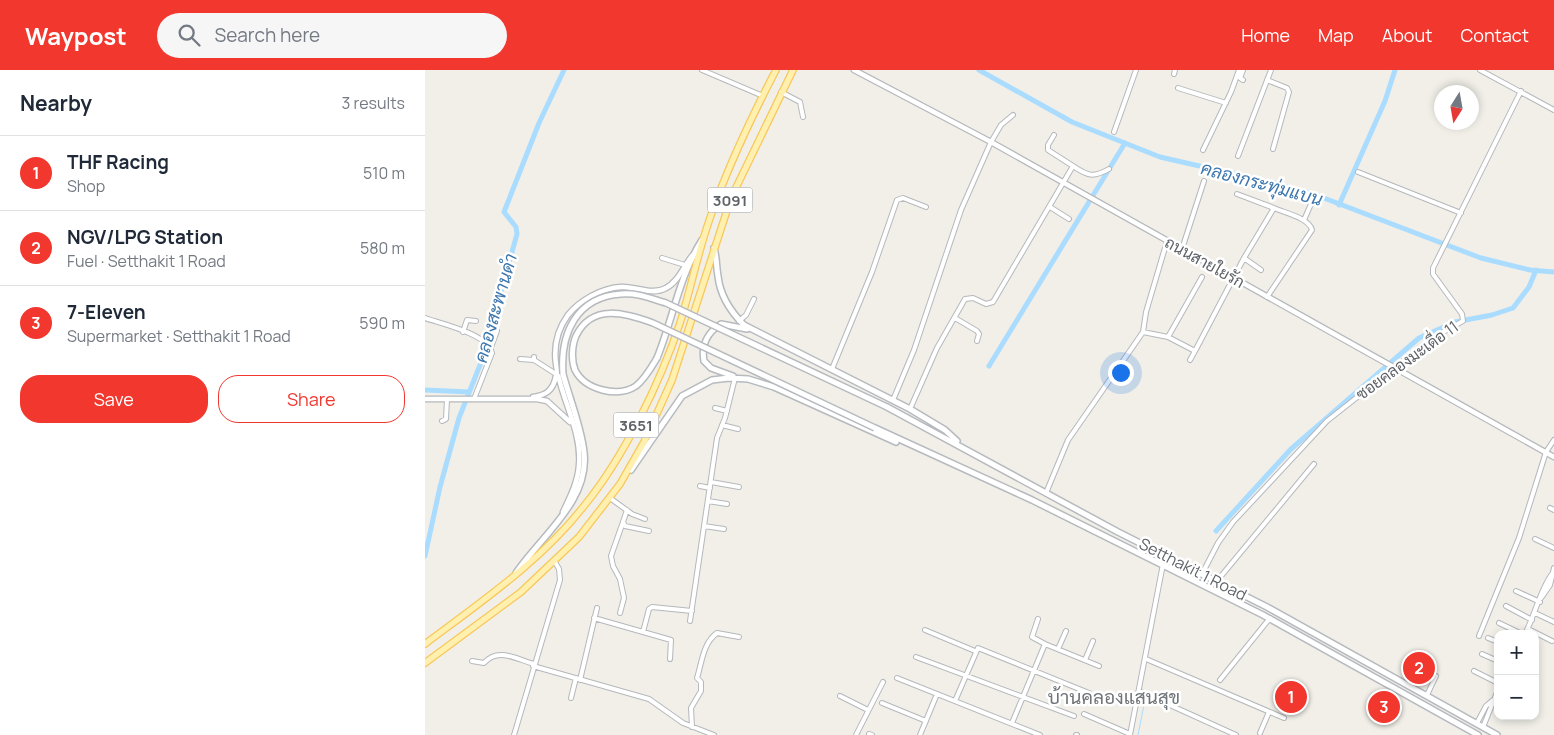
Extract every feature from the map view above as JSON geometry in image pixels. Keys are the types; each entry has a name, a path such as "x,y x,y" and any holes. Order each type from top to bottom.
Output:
{"main road":[{"name":"3091","path":"693,255 704,237 738,145 776,70"},
{"name":"3091","path":"713,248 731,198 793,70"},
{"name":"3651","path":"425,644 531,563 585,505 631,433 679,324 704,237"},
{"path":"713,248 717,258 718,277 723,299 731,313 739,321 762,335 910,409 945,430 960,445"},
{"name":"3651","path":"425,663 516,597 555,562 579,537 620,484 644,442 672,380 713,248"},
{"name":"Setthakit 1 Road","path":"693,255 657,358 648,373 635,386 620,392 603,390 587,383 575,370 572,356 574,340 582,324 595,316 613,313 632,315 653,323 875,428 945,461 1032,500 1163,564 1270,618 1478,735"},
{"name":"Setthakit 1 Road","path":"511,580 528,555 559,520 582,479 585,465 581,435 563,374 561,353 566,333 574,318 588,306 604,297 621,294 643,296 666,303 887,407 1047,493 1267,607 1497,735"},
{"path":"762,335 737,326 721,324 710,331 704,343 704,361 720,373 775,387 925,455 945,461"},
{"path":"620,484 683,396 711,380 748,379"},
{"path":"1263,615 1267,607"}],"street":[{"path":"702,70 709,71 763,96"},
{"name":"ถนนสายใยรัก","path":"854,70 991,142 1554,457"},
{"path":"1114,132 1136,70"},
{"path":"1241,70 1240,78 1243,80"},
{"path":"1203,150 1241,70"},
{"path":"1238,156 1271,70"},
{"path":"1481,70 1554,110"},
{"path":"1267,80 1287,88 1289,92 1273,149"},
{"path":"1178,88 1226,103"},
{"name":"ซอยคลองมะเดื่อ 11","path":"1202,574 1225,532 1327,421 1431,339 1463,321 1462,314 1433,274 1433,268 1521,91"},
{"path":"781,92 799,102 803,116"},
{"path":"893,400 914,350 961,210 991,142 1001,125 1013,115"},
{"path":"1054,135 1048,144 1049,150 1085,174 1094,176 1109,169"},
{"path":"910,409 937,348 967,298 986,304 993,302 1073,166"},
{"path":"1358,172 1461,213"},
{"path":"1182,249 1204,181"},
{"path":"1237,194 1304,220 1312,227 1311,233 1267,297"},
{"path":"832,369 873,272 897,200 903,198 926,207"},
{"path":"1304,220 1311,204"},
{"path":"1050,207 1069,219"},
{"path":"1190,360 1235,280 1244,258 1274,208"},
{"path":"1047,493 1068,440 1143,332 1146,312 1167,241"},
{"path":"559,520 571,494 579,465 573,427 556,372 555,352 560,330 569,314 584,300 602,291 621,287 660,291 675,281 693,255"},
{"path":"662,258 685,265"},
{"path":"1244,258 1261,270"},
{"path":"1168,337 1202,277"},
{"path":"739,321 746,316 754,299"},
{"path":"425,318 482,339 491,347"},
{"path":"955,318 977,331 979,334 977,341"},
{"path":"463,332 467,320 476,321"},
{"path":"474,399 492,353 491,347 497,331"},
{"path":"1143,332 1168,337 1195,351"},
{"path":"520,359 534,358 556,372"},
{"path":"527,399 545,394 551,390 556,372"},
{"path":"690,621 717,438 727,411 735,378"},
{"path":"425,398 527,399 547,402 563,414 573,427"},
{"path":"442,421 446,420 447,399"},
{"path":"715,408 727,411"},
{"path":"722,425 738,429"},
{"path":"1479,636 1519,538 1546,452 1554,440"},
{"path":"1217,581 1314,464"},
{"path":"711,482 739,487"},
{"path":"700,486 710,488"},
{"path":"610,498 627,510 645,519"},
{"path":"708,501 727,504"},
{"path":"620,613 624,598 620,579 613,566 611,556 627,510"},
{"path":"623,522 625,526 649,531"},
{"path":"704,526 724,529"},
{"path":"1535,539 1554,548"},
{"path":"514,735 533,665 560,580 559,570 555,562"},
{"path":"1084,714 1130,734 1163,564"},
{"path":"1552,641 1527,629 1554,568"},
{"path":"1516,591 1541,600"},
{"path":"1506,606 1532,620"},
{"path":"643,632 649,609 652,607 691,611"},
{"path":"571,698 597,608"},
{"path":"1535,613 1554,622"},
{"path":"595,618 671,640 670,659"},
{"path":"1219,680 1270,618"},
{"path":"1038,619 1032,637 1099,666"},
{"path":"1499,623 1515,630"},
{"path":"925,630 975,651"},
{"path":"1058,649 1066,631"},
{"path":"692,726 691,708 701,691 701,682 697,678 705,649 711,638 717,634 739,638"},
{"path":"1488,638 1494,640"},
{"path":"1085,660 1093,641"},
{"path":"1012,723 1045,644"},
{"path":"955,701 975,651 978,648 1089,693"},
{"path":"472,660 484,663 491,655 497,654 654,701 678,720 714,735"},
{"path":"1482,654 1494,659"},
{"path":"917,657 1074,716"},
{"path":"1146,659 1284,718"},
{"path":"1474,671 1494,681"},
{"path":"1427,695 1436,676"},
{"path":"897,678 1040,735"},
{"path":"856,735 883,682"},
{"path":"1139,691 1236,735"},
{"path":"920,735 937,694"},
{"path":"840,696 868,710"},
{"path":"1477,723 1486,706 1493,700"},
{"path":"1483,727 1492,709 1493,700"},
{"path":"881,703 926,721"},
{"path":"1260,733 1269,712"}],"waterway":[{"name":"คลองสะพานดำ","path":"425,556 440,487 459,418 482,360 517,234 516,227 504,212 539,123 564,70"},
{"name":"คลองกระทุ่มแบน","path":"979,70 1072,122 1160,157 1274,183 1316,195 1481,258 1530,270 1554,272"},
{"path":"1339,205 1385,101 1395,70"},
{"path":"989,366 1125,143"},
{"path":"1216,531 1291,449 1419,338 1455,322 1492,315 1513,308 1529,287 1536,270"},
{"path":"425,390 469,392"},
{"path":"1138,735 1145,700"}],"place":[{"name":"NGV/LPG Station","path":"1419,668"},
{"name":"THF Racing","path":"1291,697"},
{"name":"7-Eleven","path":"1384,707"}],"district":[{"name":"บ้านคลองแสนสุข","path":"1114,697"}]}
